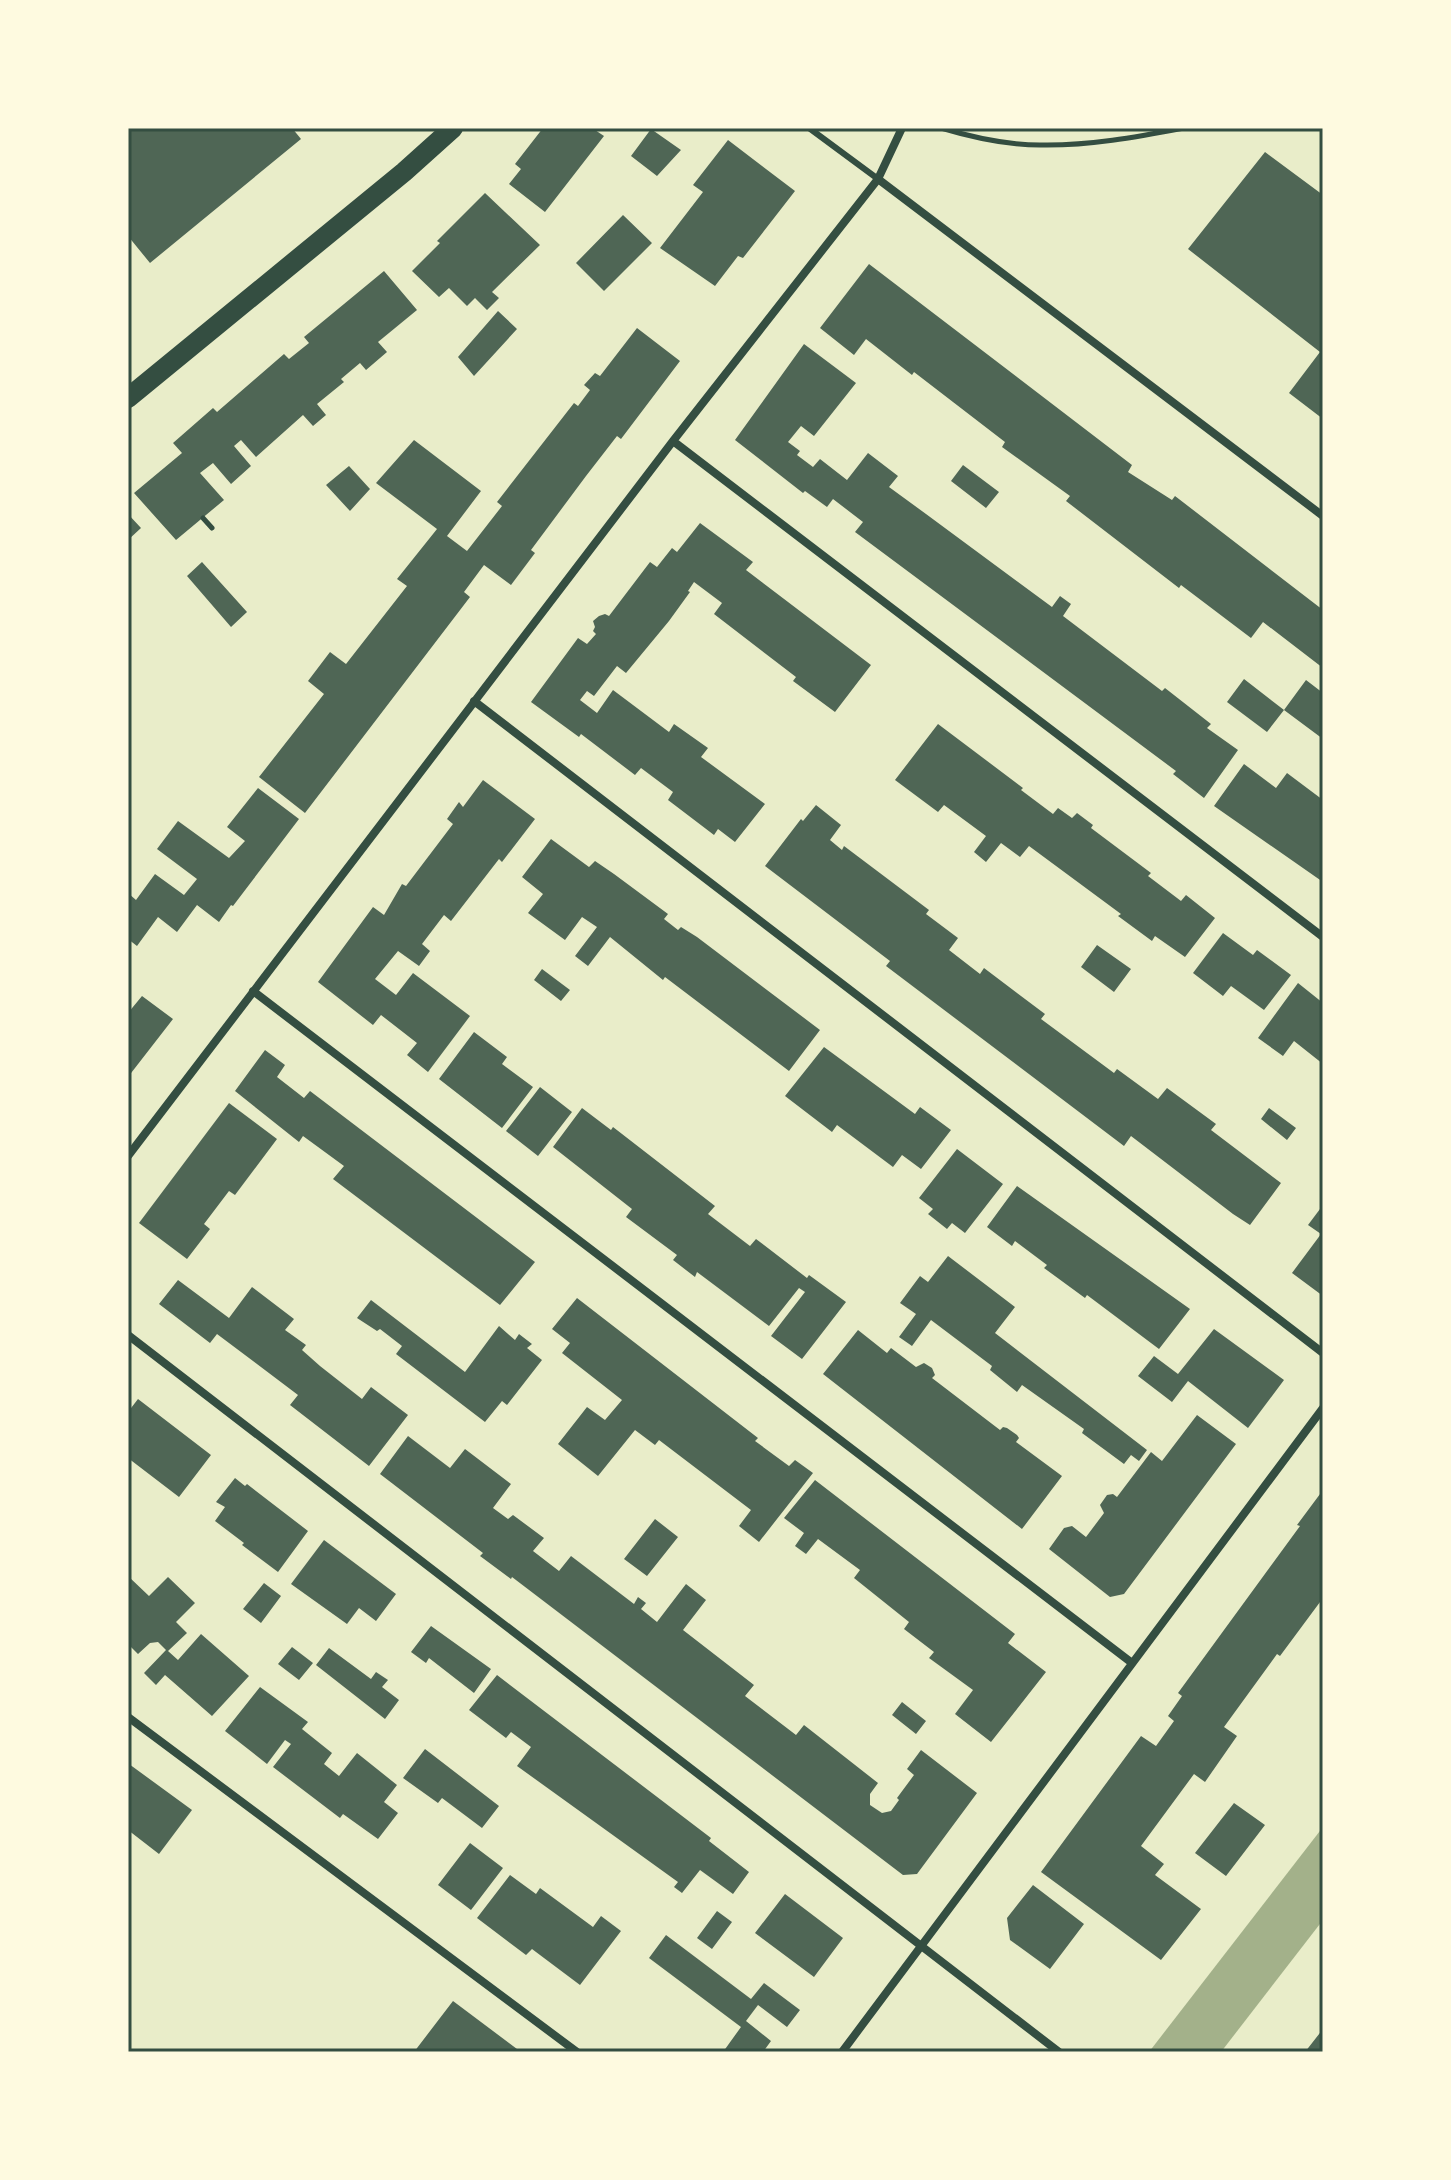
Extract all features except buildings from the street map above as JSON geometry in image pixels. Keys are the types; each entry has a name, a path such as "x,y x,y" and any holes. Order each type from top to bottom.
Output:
{"main road":[{"path":"128,398 392,182 453,128"}],"street":[{"path":"128,1156 673,441 878,179 902,128"},
{"path":"878,179 1323,516"},
{"path":"673,441 1323,937"},
{"path":"474,701 1323,1353"},
{"path":"253,991 1132,1663"},
{"path":"128,1335 1059,2052"},
{"path":"842,2052 1323,1408"},
{"path":"128,1717 577,2052"}],"lane":[{"path":"809,128 878,179"}],"path":[{"path":"941,128 1039,146 1128,139 1184,128"},
{"path":"203,518 212,528"}],"shaded area":[{"path":"1323,1827 1323,1920 1221,2052 1149,2052"}]}
